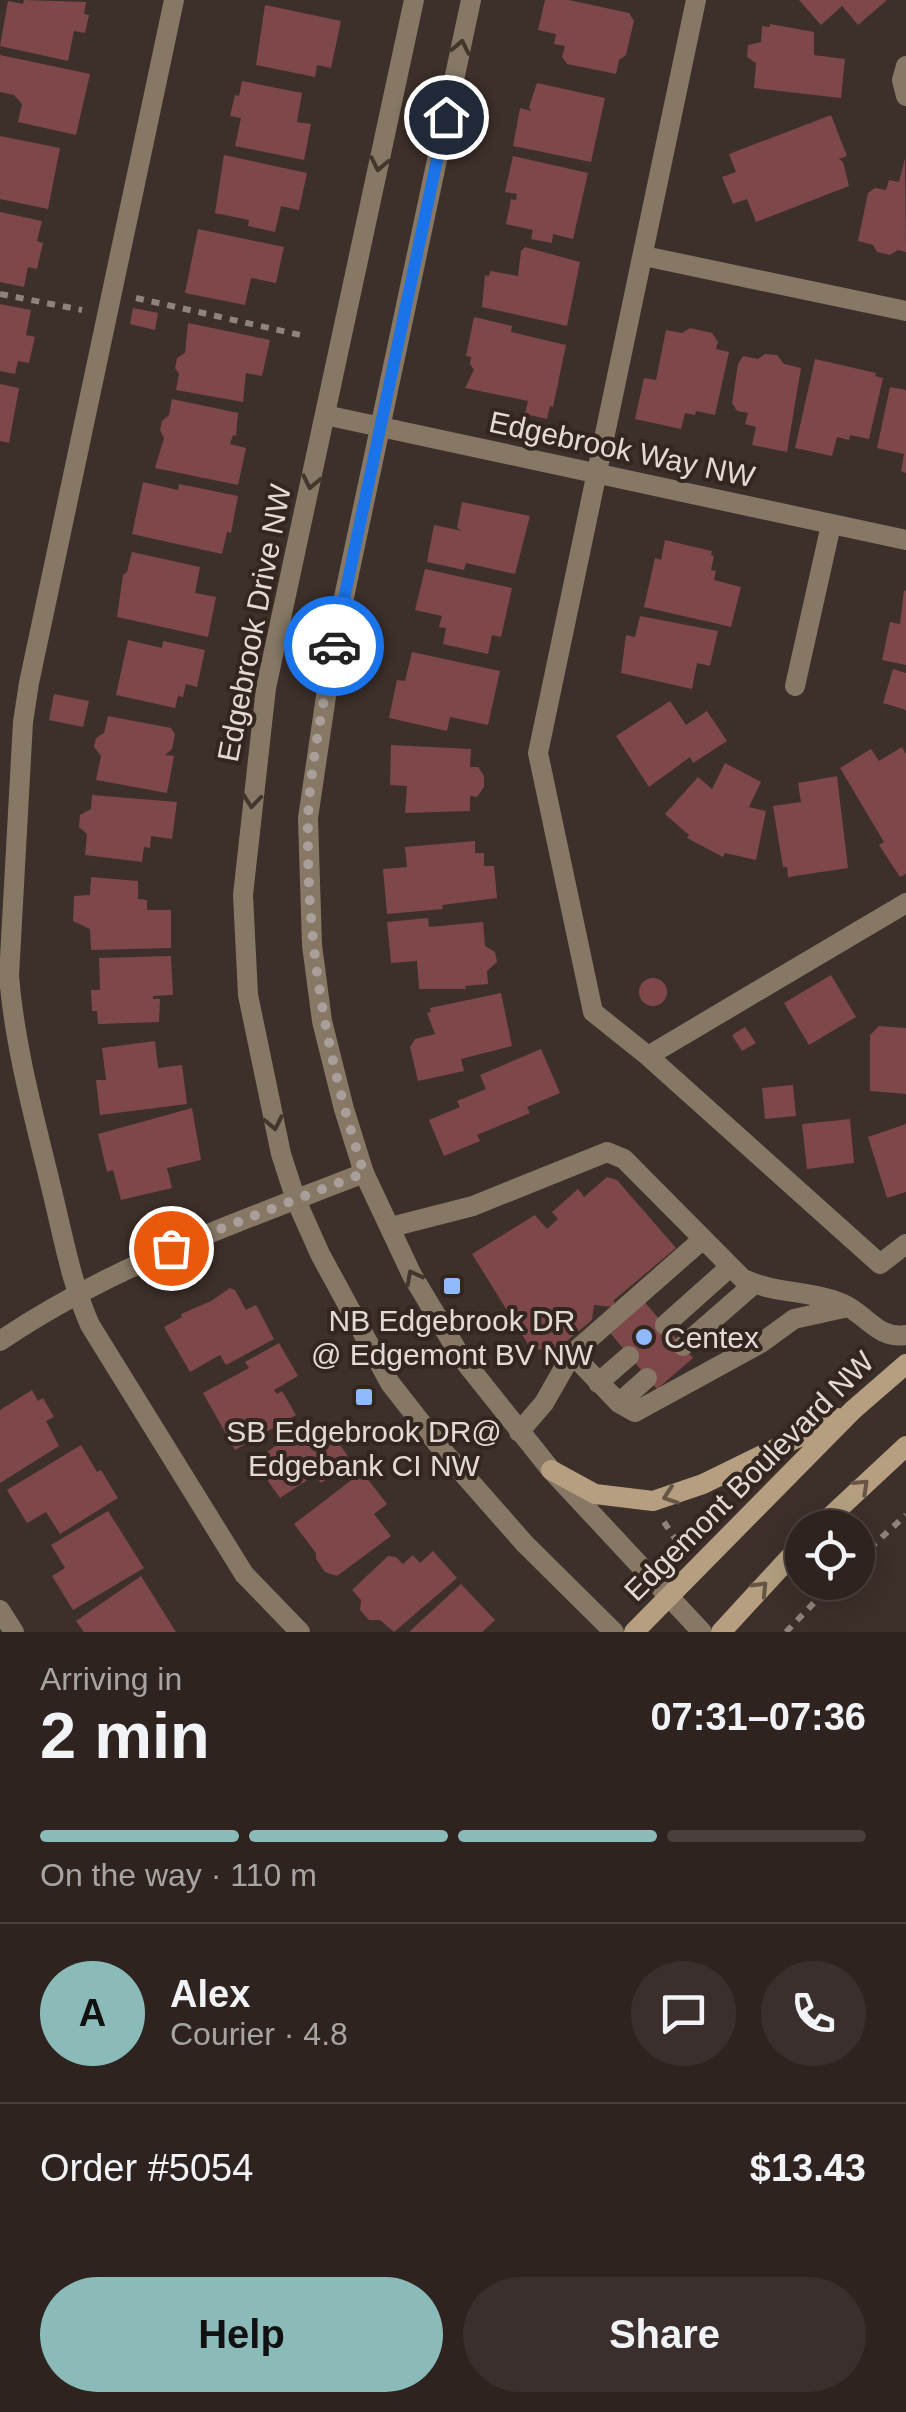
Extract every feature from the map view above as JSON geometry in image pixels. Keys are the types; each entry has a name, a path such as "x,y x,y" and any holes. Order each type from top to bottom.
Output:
{"main road":[{"name":"Edgemont Boulevard NW","path":"634,1632 854,1410 906,1364"},
{"path":"551,1470 595,1494 654,1501 703,1484 854,1410"},
{"path":"837,1510 906,1446"},
{"path":"720,1632 785,1562"}],"street":[{"path":"174,0 23,722 10,976 12,1015 77,1295 90,1326 244,1574 300,1632"},
{"name":"Edgebrook Drive NW","path":"414,0 266,688 243,895 248,995 281,1154 296,1200 320,1254 390,1383 513,1531 614,1632"},
{"path":"471,0 333,649 308,818 312,945 322,1021 364,1173 412,1275 460,1356 551,1470 702,1632"},
{"path":"696,0 538,753 593,1012 648,1056 880,1264 906,1244"},
{"path":"906,66 902,80 906,96"},
{"path":"644,256 906,310"},
{"name":"Edgebrook Way NW","path":"325,415 906,540"},
{"path":"795,686 831,525"},
{"path":"648,1056 906,902"},
{"path":"391,1227 472,1206 607,1152 624,1159 730,1267 754,1284 801,1292 850,1307 881,1332 906,1335"},
{"path":"0,1340 77,1295 206,1232 364,1173"},
{"path":"519,1432 544,1403 572,1354 703,1239"},
{"path":"665,1326 730,1267"},
{"path":"683,1346 754,1284"},
{"path":"572,1354 619,1403 635,1412 761,1344 794,1318 850,1307"},
{"path":"598,1383 630,1356"},
{"path":"619,1403 647,1378"},
{"path":"0,1610 14,1632"}],"path":[{"path":"112,291 305,336"},
{"path":"0,294 108,316"},
{"path":"875,1544 906,1516"},
{"path":"658,1541 668,1532 678,1543"},
{"path":"786,1632 817,1600"}],"building":[{"path":"24,0 86,2 84,14 89,15 85,33 74,31 68,61 0,46 8,1 23,4"},
{"path":"545,0 569,0 629,13 634,21 626,55 619,60 616,74 567,64 562,57 565,46 554,44 556,34 538,30"},
{"path":"799,0 887,0 858,25 842,6 821,25"},
{"path":"265,5 341,21 331,68 317,65 315,77 256,65"},
{"path":"762,26 814,32 814,55 845,59 841,98 754,88 756,63 747,57 748,45 761,42"},
{"path":"0,55 90,74 76,135 18,122 22,104 14,95 0,92"},
{"path":"242,81 302,93 297,122 311,124 304,160 235,146 241,118 230,116"},
{"path":"537,83 605,98 591,162 513,146 520,108 531,111"},
{"path":"831,115 847,156 839,159 849,186 756,222 747,199 733,204 722,177 736,172 729,154"},
{"path":"0,136 60,148 48,209 0,199"},
{"path":"224,155 307,173 299,210 281,206 275,232 248,226 249,220 215,213"},
{"path":"513,156 588,173 573,239 553,234 552,243 531,239 533,230 506,224 511,199 516,200 517,194 505,192"},
{"path":"905,158 906,252 898,250 890,255 858,241 868,193 875,188 886,190 889,180 899,182"},
{"path":"0,212 42,221 37,241 43,243 37,269 28,267 24,287 0,282"},
{"path":"198,229 284,247 276,283 251,278 245,305 185,293"},
{"path":"525,247 580,262 567,326 482,307 485,275 489,276 490,271 518,276"},
{"path":"0,304 31,310 26,335 35,337 29,363 18,361 15,374 0,371"},
{"path":"133,308 158,313 155,330 130,324"},
{"path":"474,317 512,326 511,332 566,345 547,419 525,414 528,401 465,388 474,370 471,357 466,356"},
{"path":"188,323 270,340 262,376 246,373 243,402 176,390 179,374 175,368 177,358 185,353"},
{"path":"690,328 712,333 718,342 716,349 729,352 715,415 685,413 681,429 635,419 644,378 656,380 666,330 682,333"},
{"path":"765,354 777,355 784,364 801,368 787,452 752,445 756,427 745,424 748,413 737,411 732,403 738,364 743,356 758,359"},
{"path":"815,359 883,378 869,439 837,437 832,456 795,448"},
{"path":"0,384 19,388 9,443 0,441"},
{"path":"890,387 906,390 906,473 901,471 904,454 877,448"},
{"path":"172,399 238,413 236,436 230,444 246,448 238,485 155,468 164,438 160,430 162,421 169,415"},
{"path":"143,482 178,490 179,484 238,496 231,533 227,532 222,554 132,534"},
{"path":"462,502 530,516 515,574 466,563 464,570 427,562 434,525 462,531 457,528"},
{"path":"665,540 712,551 714,580 741,587 731,627 644,607 655,558 661,560"},
{"path":"132,552 200,567 195,593 216,597 208,637 117,617 123,575"},
{"path":"425,569 512,588 501,637 492,635 488,654 443,644 446,628 439,627 442,616 415,610"},
{"path":"904,590 906,665 882,660 890,622 900,624"},
{"path":"640,616 718,631 710,666 697,663 692,689 621,673 626,635 635,637"},
{"path":"128,640 162,648 163,641 205,650 197,687 186,684 175,708 116,695"},
{"path":"412,652 500,671 488,725 450,717 447,731 389,718 397,680 405,681"},
{"path":"893,669 906,673 906,710 883,703"},
{"path":"54,694 89,701 83,727 49,720"},
{"path":"670,701 686,725 707,711 727,741 693,763 690,757 649,787 616,736"},
{"path":"108,716 171,728 175,734 172,749 165,755 174,756 167,793 96,780 101,756 94,747 96,738 104,733"},
{"path":"391,745 471,749 470,767 478,767 484,776 484,787 477,797 470,796 470,811 405,813 407,786 390,785"},
{"path":"902,747 906,754 906,874 900,877 840,768 871,749 879,761"},
{"path":"725,763 761,782 749,807 766,811 756,860 725,853 723,857 687,838 689,835 665,814 698,777 712,789"},
{"path":"837,776 848,868 788,877 773,806 801,802 798,783"},
{"path":"92,795 177,802 172,839 151,836 150,848 144,847 142,862 85,855 87,834 79,827 80,815 91,809"},
{"path":"475,841 475,853 484,853 484,866 494,866 497,898 442,905 443,909 387,914 383,869 407,867 405,847"},
{"path":"91,877 138,881 138,899 147,900 147,910 171,910 171,948 91,950 90,929 73,921 74,896 90,895"},
{"path":"428,918 429,927 483,922 485,946 495,952 497,962 487,971 488,984 465,986 466,989 419,989 417,961 391,963 387,922"},
{"path":"171,956 173,995 153,996 160,999 159,1022 98,1024 97,1011 92,1011 91,990 100,990 99,958"},
{"path":"831,975 856,1017 809,1045 784,1003"},
{"path":"653,978 663,982 667,992 663,1002 653,1006 643,1002 639,992 643,982"},
{"path":"501,993 512,1046 461,1059 464,1071 418,1081 410,1047 415,1039 435,1034 427,1013 430,1008"},
{"path":"879,1026 906,1028 906,1094 870,1091 870,1035"},
{"path":"745,1027 756,1043 742,1051 732,1035"},
{"path":"155,1041 158,1068 182,1065 187,1104 100,1115 96,1080 106,1080 102,1048"},
{"path":"541,1049 560,1093 527,1107 530,1113 477,1135 480,1141 444,1156 429,1120 460,1107 457,1101 486,1089 480,1075"},
{"path":"793,1085 796,1116 765,1119 762,1088"},
{"path":"192,1108 201,1160 167,1168 172,1188 121,1200 113,1170 107,1172 98,1134"},
{"path":"850,1119 854,1163 807,1169 802,1124"},
{"path":"906,1124 906,1192 887,1198 868,1137"},
{"path":"607,1177 617,1180 676,1248 614,1300 614,1307 594,1305 592,1320 556,1350 531,1349 472,1254 535,1215 547,1229 558,1219 552,1212 578,1189 584,1197"},
{"path":"230,1288 246,1310 256,1305 274,1339 226,1365 220,1355 190,1372 164,1327"},
{"name":"Centex","path":"642,1299 693,1358 657,1389 606,1328"},
{"path":"279,1343 298,1376 274,1390 277,1394 282,1391 296,1415 235,1450 203,1393 249,1368 245,1362"},
{"path":"32,1390 38,1401 43,1398 54,1417 46,1421 59,1446 0,1483 0,1410"},
{"path":"305,1425 318,1445 333,1435 352,1462 321,1483 315,1475 280,1498 254,1461"},
{"path":"81,1445 118,1498 60,1534 46,1512 27,1523 7,1490"},
{"path":"362,1472 387,1504 374,1514 391,1536 337,1576 325,1572 294,1524"},
{"path":"108,1511 144,1568 73,1610 52,1576 65,1568 51,1545"},
{"path":"433,1551 457,1578 394,1632 380,1620 369,1620 352,1590 388,1556 403,1564 413,1555 420,1563"},
{"path":"141,1576 176,1632 84,1632 76,1621"},
{"path":"461,1584 495,1620 482,1632 409,1632"}],"way so far":[{"path":"171,1248 364,1173 322,1021 312,945 308,818 334,646"}],"place":[{"name":"NB Edgebrook DR @ Edgemont BV NW","path":"452,1286"},
{"name":"Centex","path":"644,1337"},
{"name":"SB Edgebrook DR@ Edgebank CI NW","path":"364,1397"}],"route":[{"path":"334,646 446,117"}]}
